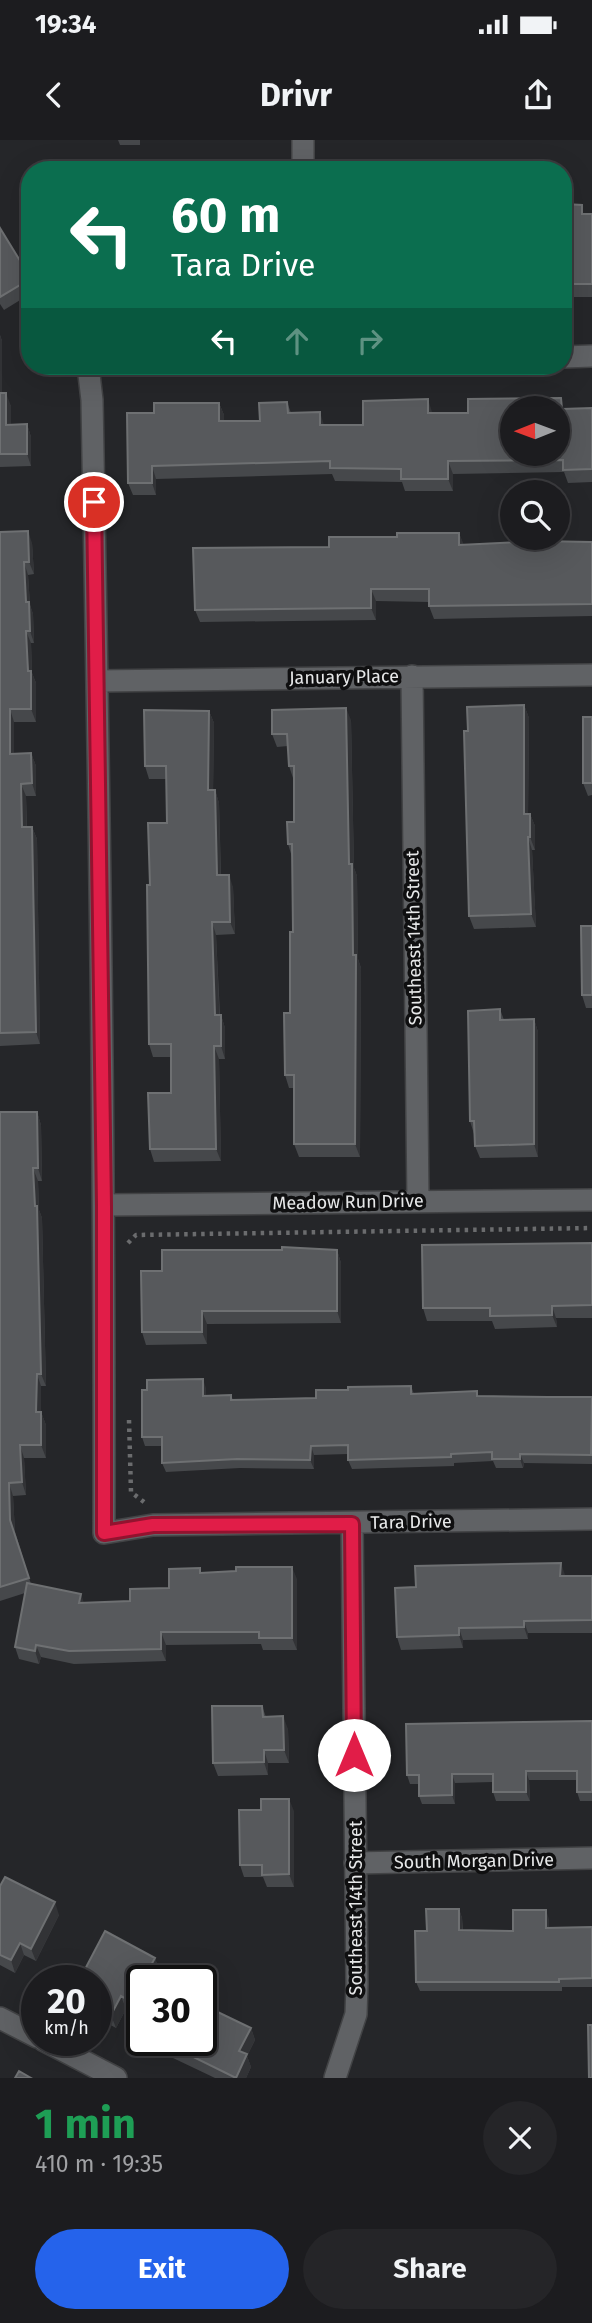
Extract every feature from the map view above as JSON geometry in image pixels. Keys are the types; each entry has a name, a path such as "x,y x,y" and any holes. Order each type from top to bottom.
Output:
{"street":[{"path":"303,140 303,161"},
{"path":"572,357 592,356"},
{"path":"89,375 92,400 104,1206"},
{"name":"January Place","path":"97,681 592,675"},
{"name":"Southeast 14th Street","path":"412,676 418,1201"},
{"name":"Meadow Run Drive","path":"104,1206 592,1200"},
{"name":"Tara Drive","path":"104,1206 104,1533 153,1525 592,1519"},
{"name":"Southeast 14th Street","path":"335,2078 342,2064 356,2014 352,1524"},
{"name":"South Morgan Drive","path":"355,1864 592,1858"},
{"path":"0,2018 21,2029"},
{"path":"74,2056 116,2078"}],"path":[{"path":"127,1251 129,1241 136,1235 592,1228"},
{"path":"129,1415 131,1492 138,1500 154,1502"}],"building":[{"path":"572,204 582,205 582,214 592,214 592,284 572,284"},
{"path":"0,228 21,262 21,284 0,297"},
{"path":"0,393 6,393 6,425 27,424 27,454 0,454"},
{"path":"428,399 428,413 468,413 468,399 500,399 500,461 448,461 448,479 401,479 401,469 330,468 330,461 152,466 152,483 128,483 127,413 154,413 154,403 219,403 219,421 260,421 259,403 287,402 288,413 320,412 320,425 363,425 363,401"},
{"path":"592,408 592,469 563,470 563,466 570,466 570,409"},
{"path":"28,531 29,562 24,562 26,602 29,602 30,631 26,631 28,671 31,671 31,709 10,709 10,754 31,753 32,783 21,784 22,827 32,827 36,1032 0,1033 0,532"},
{"path":"397,533 459,533 459,545 500,543 500,550 570,550 570,542 592,542 592,604 429,606 429,589 371,589 371,608 195,610 193,548 329,547 329,537 397,537"},
{"path":"524,705 524,814 530,814 528,837 531,914 469,916 464,731 468,731 467,707"},
{"path":"346,708 349,864 352,864 353,955 356,955 355,1144 294,1144 294,1075 285,1075 284,1013 290,1013 292,844 288,844 287,822 294,822 294,766 289,766 287,734 272,734 272,710"},
{"path":"144,710 209,711 208,790 215,790 217,875 229,875 230,922 212,922 215,1015 221,1015 221,1046 214,1046 216,1149 150,1149 148,1093 171,1093 171,1044 149,1044 148,823 167,823 166,766 145,766"},
{"path":"583,717 592,717 592,783 583,783"},
{"path":"581,926 592,926 592,995 582,995"},
{"path":"500,1009 500,1020 534,1019 534,1144 475,1146 474,1121 470,1121 468,1011"},
{"path":"0,1112 37,1112 38,1168 33,1168 37,1206 41,1374 37,1374 36,1412 41,1412 41,1445 20,1445 22,1482 9,1483 10,1520 29,1578 0,1587"},
{"path":"592,1243 592,1305 552,1306 552,1315 490,1316 490,1308 423,1308 422,1245"},
{"path":"282,1247 337,1250 337,1311 202,1311 202,1332 142,1332 141,1271 162,1271 162,1250 282,1250"},
{"path":"203,1379 203,1396 231,1395 231,1400 316,1398 316,1390 411,1386 411,1394 477,1391 477,1396 592,1397 591,1455 520,1454 520,1459 492,1459 492,1452 451,1454 451,1457 348,1460 348,1445 311,1446 310,1460 237,1459 162,1463 162,1437 142,1437 142,1390 147,1390 147,1380"},
{"path":"561,1563 560,1576 592,1576 592,1620 524,1621 524,1627 459,1628 459,1635 397,1637 395,1588 416,1587 415,1566"},
{"path":"236,1567 292,1567 292,1638 259,1638 259,1632 161,1632 161,1649 69,1651 36,1645 35,1651 15,1647 27,1583 81,1594 79,1603 130,1601 130,1589 169,1588 169,1569 200,1568 200,1573 236,1571"},
{"path":"212,1706 262,1706 263,1717 283,1716 284,1750 264,1750 264,1762 213,1763"},
{"path":"592,1721 592,1792 577,1792 577,1771 526,1771 526,1792 493,1792 493,1774 452,1774 452,1795 419,1796 419,1775 407,1775 406,1724"},
{"path":"261,1799 289,1799 289,1874 262,1875 262,1865 240,1865 239,1810 261,1810"},
{"path":"5,1877 55,1902 31,1949 20,1943 11,1960 0,1955 0,1886"},
{"path":"426,1909 459,1909 459,1930 513,1931 513,1910 546,1910 546,1928 592,1927 592,1978 559,1979 559,1982 416,1982 415,1931 427,1931"},
{"path":"105,1931 155,1958 151,1965 126,1965 126,1999 121,1996 112,2013 112,1965 87,1965"},
{"path":"217,2012 251,2028 239,2051 247,2054 236,2078 191,2056 217,2056"},
{"path":"588,2025 592,2025 592,2078 589,2078"},
{"path":"19,2071 31,2078 15,2078"}],"route":[{"path":"94,502 104,1206 104,1533 153,1525 352,1524 354,1755"}]}
